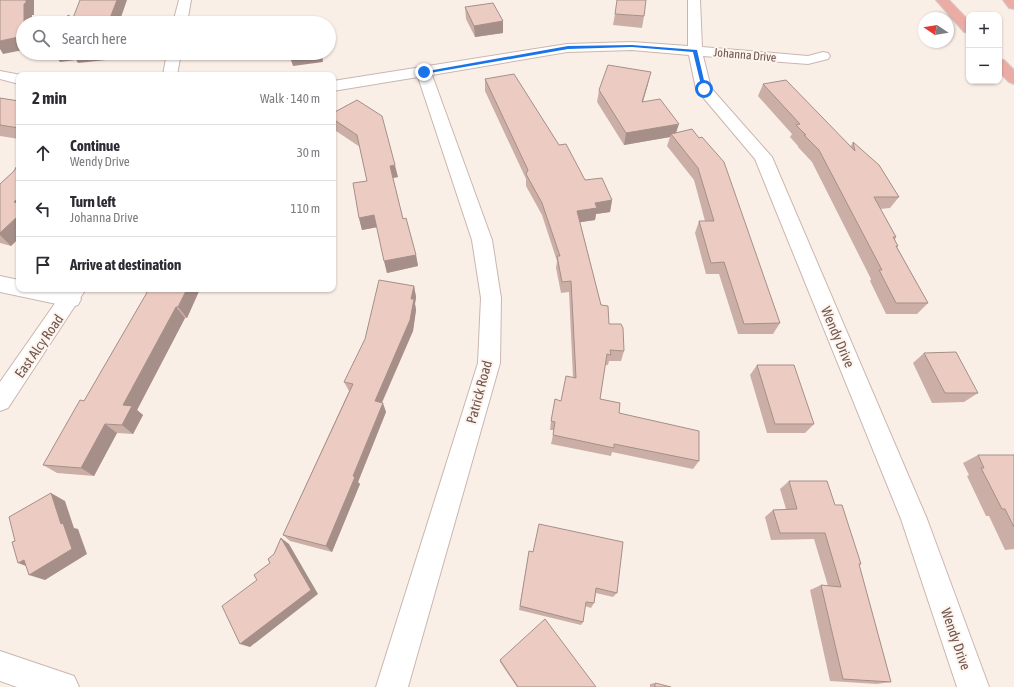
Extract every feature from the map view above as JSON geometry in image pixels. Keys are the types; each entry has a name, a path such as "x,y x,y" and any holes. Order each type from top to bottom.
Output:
{"highway":[{"path":"942,0 966,27"},
{"path":"1009,0 1014,5"},
{"path":"1002,66 1014,79"}],"street":[{"name":"Wendy Drive","path":"694,0 695,51 704,89 763,157 914,519 973,687"},
{"name":"Johanna Drive","path":"336,86 568,48 632,46 808,60 823,56"},
{"path":"171,72 173,60"},
{"name":"Patrick Road","path":"392,687 489,363 491,298 482,240 424,72"},
{"path":"0,75 16,78"},
{"path":"0,284 16,287"},
{"path":"53,292 73,294"},
{"name":"East Alcy Road","path":"0,402 73,294"},
{"path":"0,666 63,687"}],"building":[{"path":"0,0 26,0 26,3 24,4 24,16 16,16 16,38 0,41"},
{"path":"80,0 117,0 111,16 74,16"},
{"path":"617,0 646,0 644,16 615,14"},
{"path":"493,3 503,21 474,26 465,7"},
{"path":"608,65 651,72 642,102 660,99 679,124 626,133 599,90"},
{"path":"514,74 559,145 566,144 585,180 602,178 612,200 595,203 597,208 577,211 601,305 608,306 609,324 621,324 623,328 624,351 610,350 611,355 607,354 600,399 620,403 619,413 699,431 699,461 614,444 614,448 553,435 555,422 551,421 555,399 561,401 566,376 576,378 571,281 562,282 557,256 560,256 542,203 526,174 528,170 485,79"},
{"path":"786,80 855,151 853,142 879,165 899,197 874,197 896,237 893,237 898,246 896,246 928,303 896,303 879,270 882,270 819,150 796,125 800,124 763,84"},
{"path":"0,98 16,101 16,128 0,125"},
{"path":"357,100 382,116 395,165 390,166 403,219 406,218 416,255 384,261 374,215 359,218 353,183 367,181 357,135 336,121 336,111"},
{"path":"692,129 699,138 702,137 724,162 780,323 744,324 724,262 711,263 699,221 714,221 698,168 671,134"},
{"path":"16,167 16,200 14,202 16,202 16,218 0,233 0,184"},
{"path":"379,280 414,286 411,299 414,299 410,320 375,401 383,403 353,476 355,477 326,546 283,535 353,384 344,382 365,339"},
{"path":"147,292 186,292 123,405 132,406 122,425 105,424 81,468 43,465 80,400 84,401"},
{"path":"956,352 978,393 945,393 924,353"},
{"path":"757,365 794,365 814,424 775,424"},
{"path":"978,455 1014,455 1014,527 1005,509 1002,509 981,468 984,468"},
{"path":"789,481 827,481 835,505 842,505 861,564 859,564 891,682 843,679 821,585 841,587 825,533 780,533 773,510 797,509"},
{"path":"51,493 61,524 63,523 72,549 29,575 24,560 18,563 12,542 15,541 9,517"},
{"path":"539,524 623,542 617,593 596,588 594,603 586,602 583,622 520,606 529,551 533,552"},
{"path":"281,538 311,590 240,644 222,606 257,580 254,575 270,563 268,559 274,554"},
{"path":"545,619 596,687 518,687 500,660"},
{"path":"655,683 671,687 655,687"}],"route":[{"path":"424,72 568,48 632,46 695,51 704,89"}]}
